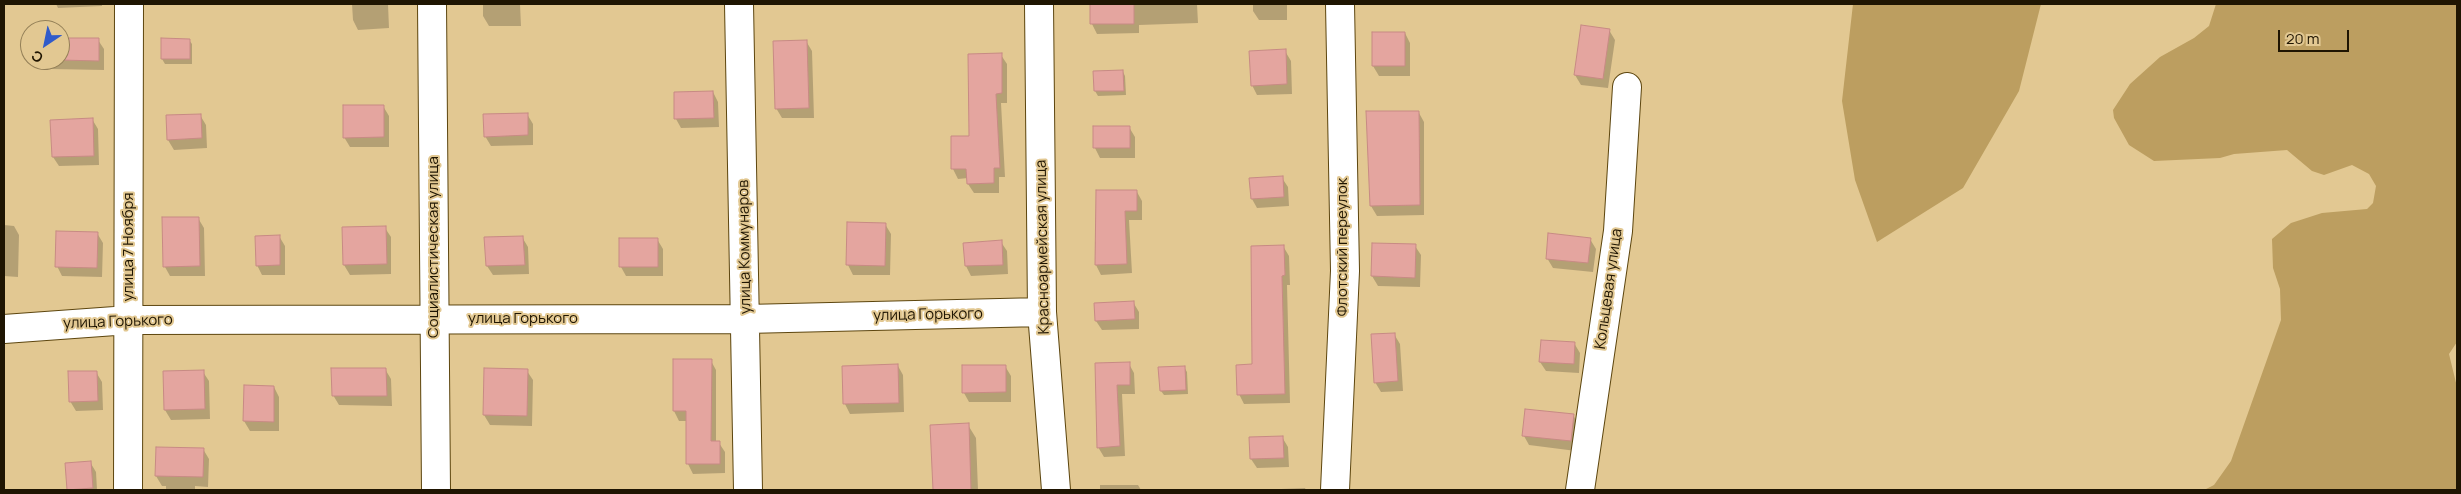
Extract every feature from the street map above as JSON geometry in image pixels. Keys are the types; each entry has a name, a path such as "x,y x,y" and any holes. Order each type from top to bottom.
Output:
{"street":[{"name":"улица 7 Ноября","path":"128,490 129,4"},
{"name":"Социалистическая улица","path":"432,4 436,490"},
{"name":"улица Коммунаров","path":"739,4 748,490"},
{"name":"Красноармейская улица","path":"1039,4 1042,312 1056,490"},
{"name":"Флотский переулок","path":"1336,490 1345,271 1340,4"},
{"name":"Кольцевая улица","path":"1580,490 1618,231 1627,87"},
{"name":"улица Горького","path":"4,329 129,320 746,319 1042,312"}],"shaded area":[{"path":"1853,4 2041,4 2019,91 1963,188 1877,242 1855,180 1842,101"},
{"path":"2216,4 2457,4 2457,342 2449,354 2457,387 2457,490 2204,490 2214,485 2231,461 2281,320 2280,289 2273,268 2272,239 2291,223 2322,213 2367,209 2373,203 2376,186 2369,174 2352,165 2324,175 2312,171 2287,150 2234,154 2220,158 2154,161 2129,145 2114,118 2113,110 2130,84 2160,57 2194,38 2209,26"}],"building":[{"path":"1090,4 1134,4 1134,24 1090,24"},
{"path":"1581,25 1610,29 1603,79 1574,75"},
{"path":"1372,32 1405,32 1405,66 1372,66"},
{"path":"70,38 99,38 99,61 70,60"},
{"path":"161,38 190,39 190,59 161,59"},
{"path":"807,40 809,108 775,109 773,41"},
{"path":"1286,49 1287,84 1251,86 1249,51"},
{"path":"1002,53 1002,93 996,94 1000,168 994,168 994,183 967,184 966,169 951,169 951,136 969,136 968,54"},
{"path":"1123,70 1124,91 1094,91 1093,71"},
{"path":"713,91 714,118 674,119 674,92"},
{"path":"343,105 384,105 384,137 343,138"},
{"path":"1366,111 1419,111 1420,205 1370,206"},
{"path":"528,113 528,135 484,137 483,114"},
{"path":"201,114 202,138 167,140 166,115"},
{"path":"93,118 94,156 52,157 50,120"},
{"path":"1093,126 1130,126 1130,148 1093,148"},
{"path":"1283,176 1284,197 1251,199 1249,178"},
{"path":"1096,190 1137,190 1137,211 1125,211 1127,264 1095,265"},
{"path":"162,217 199,217 200,266 163,267"},
{"path":"847,222 886,223 885,266 846,265"},
{"path":"386,226 387,264 343,265 342,227"},
{"path":"56,231 98,232 97,268 55,267"},
{"path":"1548,233 1591,238 1588,263 1546,259"},
{"path":"280,235 280,265 256,266 255,236"},
{"path":"523,236 525,265 486,266 484,237"},
{"path":"619,238 658,238 658,267 619,267"},
{"path":"1002,240 1003,265 965,266 963,243"},
{"path":"1372,243 1416,244 1415,278 1371,276"},
{"path":"1284,245 1285,275 1282,276 1285,394 1237,395 1236,365 1252,364 1251,246"},
{"path":"1134,301 1135,319 1095,321 1094,303"},
{"path":"1395,333 1398,381 1374,383 1371,334"},
{"path":"1541,340 1575,342 1574,364 1539,362"},
{"path":"673,359 712,359 711,441 720,441 720,464 686,464 686,411 673,411"},
{"path":"1130,362 1130,385 1117,385 1120,446 1097,448 1095,363"},
{"path":"898,364 899,403 843,404 842,366"},
{"path":"962,365 1006,365 1006,392 962,393"},
{"path":"1185,366 1186,390 1160,391 1158,367"},
{"path":"331,368 386,368 387,396 332,396"},
{"path":"484,368 528,369 527,416 483,415"},
{"path":"204,370 205,409 164,410 163,371"},
{"path":"68,371 97,371 98,401 69,402"},
{"path":"244,385 274,386 274,422 243,421"},
{"path":"1525,409 1574,414 1571,441 1522,436"},
{"path":"969,423 971,490 933,490 930,425"},
{"path":"1283,436 1284,458 1250,459 1249,437"},
{"path":"156,447 204,448 203,477 155,476"},
{"path":"91,461 93,488 67,490 65,463"}]}
